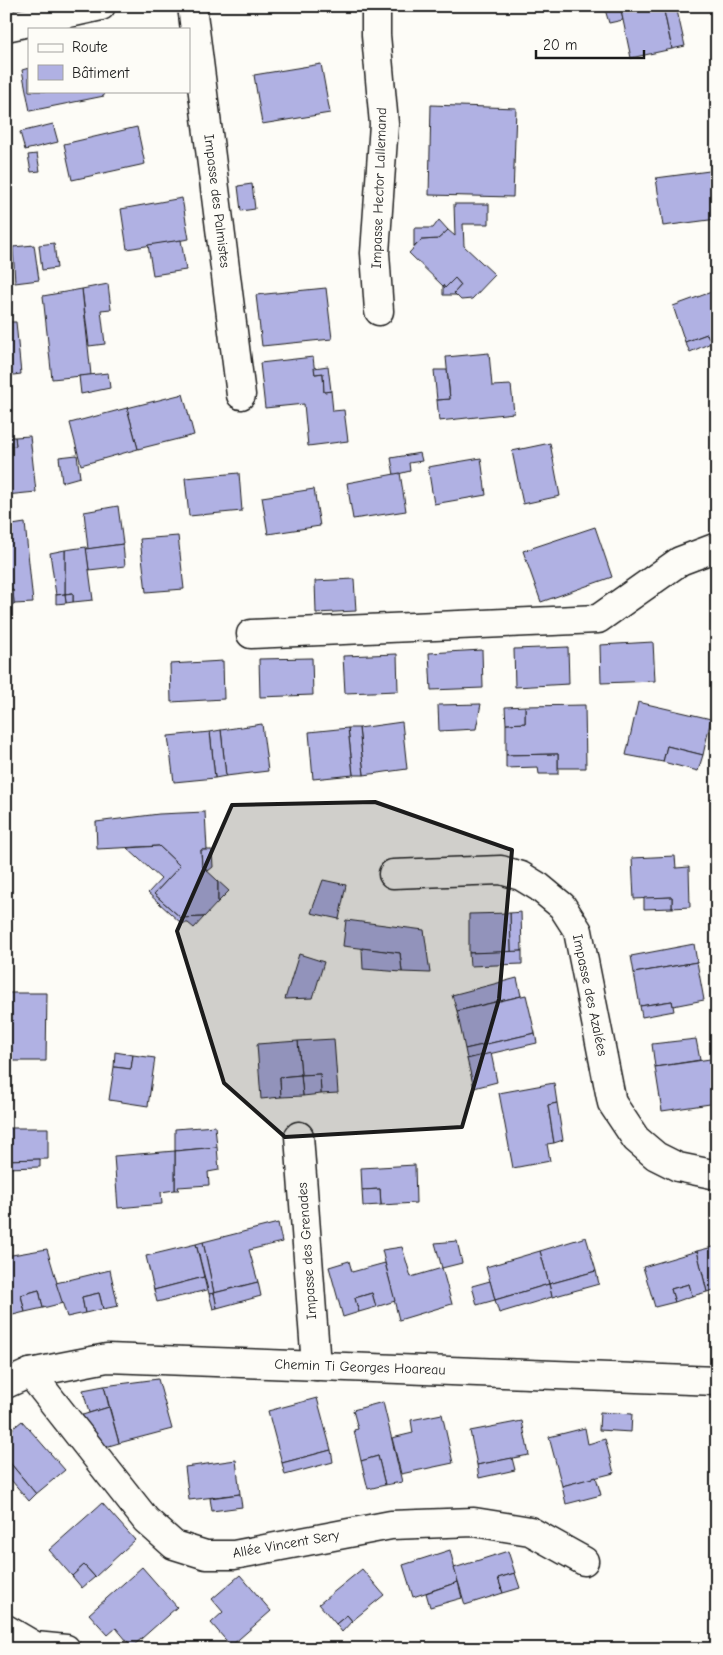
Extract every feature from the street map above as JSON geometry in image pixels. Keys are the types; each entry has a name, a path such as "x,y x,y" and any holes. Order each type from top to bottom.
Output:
{"street":[{"path":"6,27 101,6"},
{"name":"Impasse des Palmistes","path":"192,6 241,395"},
{"name":"Impasse Hector Lallemand","path":"376,6 376,35 384,124 375,253 379,310"},
{"path":"251,634 598,619 680,561 717,546"},
{"name":"Impasse des Azalées","path":"393,874 501,870 520,876 533,883 562,906 578,931 612,1103 636,1139 656,1156 678,1167 717,1175"},
{"name":"Impasse des Grenades","path":"299,1136 316,1366"},
{"name":"Chemin Ti Georges Hoareau","path":"18,1378 107,1358 717,1381"},
{"name":"Allée Vincent Sery","path":"18,1378 146,1520 174,1545 206,1555 234,1555 391,1525 474,1522 530,1530 584,1561"},
{"path":"6,1629 35,1646 66,1649"}],"highlighted area":[{"path":"375,802 512,850 499,999 462,1127 285,1137 224,1083 177,931 232,805"}],"building":[{"path":"604,6 620,6 623,20 609,23"},
{"path":"620,6 663,6 672,49 631,58"},
{"path":"663,6 676,6 685,46 672,49"},
{"path":"321,64 330,113 262,124 254,75"},
{"path":"28,68 28,92 103,92 104,96 30,111 22,70"},
{"path":"431,105 516,108 513,197 429,195"},
{"path":"53,124 58,142 25,150 20,132"},
{"path":"137,127 145,164 72,180 64,144"},
{"path":"37,154 40,171 31,172 28,155"},
{"path":"717,170 717,219 663,226 656,178"},
{"path":"252,184 255,209 241,211 238,186"},
{"path":"182,198 189,239 127,249 121,209"},
{"path":"454,204 489,204 489,224 463,224 464,246 495,275 472,299 461,300 454,293 461,285 455,278 445,288 409,253 421,240 438,239 448,230 455,236"},
{"path":"439,220 448,230 438,239 421,240 414,247 414,228 433,228"},
{"path":"181,240 186,270 153,275 148,245"},
{"path":"54,243 57,268 42,270 39,245"},
{"path":"34,245 39,280 15,283 13,247"},
{"path":"455,278 461,285 454,293 456,295 443,295 443,285 445,288"},
{"path":"108,284 111,309 101,310 105,344 89,346 82,289"},
{"path":"326,288 332,339 262,346 256,295"},
{"path":"82,289 91,375 52,379 43,296"},
{"path":"717,290 717,341 711,343 707,334 685,342 673,306"},
{"path":"6,322 16,322 21,374 6,376"},
{"path":"707,334 711,343 690,352 685,342"},
{"path":"489,353 492,386 511,385 514,413 439,421 437,400 450,399 446,357"},
{"path":"313,357 315,374 323,373 324,392 331,391 333,411 344,410 348,441 308,446 304,404 265,408 260,363"},
{"path":"328,366 331,391 324,392 323,373 315,374 314,368"},
{"path":"434,370 447,370 450,399 437,400"},
{"path":"108,373 110,388 81,394 79,376"},
{"path":"183,394 194,435 138,449 127,408"},
{"path":"127,408 138,449 81,465 70,423"},
{"path":"30,436 36,492 6,495 6,447 16,446 15,437"},
{"path":"6,437 15,437 16,446 6,447"},
{"path":"550,443 560,496 523,504 512,451"},
{"path":"420,453 422,461 409,463 410,471 394,475 391,458"},
{"path":"77,455 80,477 62,482 59,457"},
{"path":"481,458 486,495 434,504 428,467"},
{"path":"239,473 242,511 189,516 185,478"},
{"path":"400,473 406,511 353,519 347,483"},
{"path":"314,489 320,526 268,534 262,497"},
{"path":"118,506 123,544 88,549 84,512"},
{"path":"25,523 33,603 14,604 13,590 6,591 6,526"},
{"path":"595,527 612,577 541,602 523,551"},
{"path":"178,536 184,589 146,592 140,539"},
{"path":"123,544 125,566 89,570 86,549"},
{"path":"86,547 93,600 73,602 73,593 65,594 65,550"},
{"path":"65,550 65,594 56,595 50,553"},
{"path":"354,579 356,611 316,613 315,581"},
{"path":"13,590 14,604 6,605 6,591"},
{"path":"73,593 73,602 66,603 65,594"},
{"path":"65,594 66,603 56,604 56,595"},
{"path":"653,642 655,681 601,683 600,645"},
{"path":"568,647 569,684 515,687 514,649"},
{"path":"482,650 483,688 431,690 429,653"},
{"path":"397,654 398,691 345,693 343,656"},
{"path":"312,658 313,695 260,697 259,659"},
{"path":"223,661 224,699 171,702 170,664"},
{"path":"638,702 711,719 703,755 667,746 663,762 626,755"},
{"path":"481,704 476,729 439,731 438,705"},
{"path":"585,705 586,768 558,768 558,754 506,755 506,724 525,723 525,706"},
{"path":"525,706 525,723 506,724 505,707"},
{"path":"402,722 407,769 364,775 359,728"},
{"path":"262,724 268,771 226,776 221,730"},
{"path":"348,728 359,728 364,775 353,775"},
{"path":"348,728 353,775 313,779 309,732"},
{"path":"221,730 226,776 215,778 210,732"},
{"path":"210,732 215,778 174,782 168,736"},
{"path":"667,746 703,755 698,771 663,762"},
{"path":"558,754 558,774 539,774 538,767 506,768 506,755"},
{"path":"205,812 207,850 201,850 202,866 218,881 218,902 204,917 181,918 154,894 180,866 159,846 97,849 96,822 159,814"},
{"path":"159,846 180,866 154,894 181,918 204,917 194,928 188,923 181,923 148,893 161,879 127,848"},
{"path":"201,850 212,850 213,867 208,871 202,866"},
{"path":"675,856 676,868 689,867 690,907 672,908 672,897 634,899 632,858"},
{"path":"323,880 346,885 339,919 311,913"},
{"path":"218,881 229,891 218,902"},
{"path":"672,897 672,908 644,909 644,898"},
{"path":"521,912 522,951 511,952 510,913"},
{"path":"510,913 511,952 469,953 469,914"},
{"path":"346,920 424,930 430,973 402,972 400,953 343,946"},
{"path":"694,944 697,962 634,973 631,956"},
{"path":"362,948 400,953 402,972 363,969"},
{"path":"522,951 522,964 470,966 469,953"},
{"path":"299,954 324,962 313,998 285,999"},
{"path":"697,962 704,1000 673,1006 672,1001 640,1006 634,973"},
{"path":"517,978 521,996 457,1011 452,995"},
{"path":"6,993 47,993 46,1061 6,1061"},
{"path":"526,995 535,1033 465,1049 457,1011"},
{"path":"672,1001 674,1011 642,1017 640,1006"},
{"path":"535,1033 537,1043 467,1059 465,1049"},
{"path":"334,1039 338,1093 321,1094 320,1074 301,1075 298,1041"},
{"path":"696,1039 700,1060 655,1067 652,1044"},
{"path":"298,1041 301,1075 280,1077 281,1097 261,1099 257,1044"},
{"path":"115,1052 133,1055 131,1069 114,1067"},
{"path":"491,1053 497,1082 474,1088 467,1059"},
{"path":"133,1055 155,1058 148,1106 109,1100 114,1067 131,1069"},
{"path":"717,1058 717,1103 662,1111 655,1067"},
{"path":"320,1074 321,1094 303,1096 301,1075"},
{"path":"301,1075 303,1096 281,1097 280,1077"},
{"path":"554,1083 557,1103 548,1105 554,1143 547,1144 550,1161 513,1168 499,1093"},
{"path":"557,1103 563,1140 554,1143 548,1105"},
{"path":"215,1126 217,1147 175,1151 175,1129"},
{"path":"6,1128 48,1128 48,1159 6,1160"},
{"path":"217,1147 219,1170 208,1172 209,1185 178,1187 179,1190 175,1190 175,1151"},
{"path":"175,1151 175,1190 161,1192 162,1204 118,1208 114,1156"},
{"path":"40,1159 40,1167 6,1168 6,1160"},
{"path":"415,1165 416,1203 381,1205 380,1189 362,1190 361,1168"},
{"path":"380,1189 381,1205 363,1206 362,1190"},
{"path":"278,1223 282,1242 249,1250 258,1282 214,1293 203,1242"},
{"path":"586,1237 596,1271 549,1284 540,1251"},
{"path":"457,1241 462,1263 442,1268 435,1243"},
{"path":"203,1242 214,1293 209,1294 196,1244"},
{"path":"196,1244 204,1277 154,1290 146,1256"},
{"path":"717,1246 717,1289 707,1292 697,1251"},
{"path":"402,1247 411,1277 442,1268 452,1304 399,1320 382,1250"},
{"path":"47,1249 63,1303 43,1308 39,1290 21,1295 25,1312 9,1316 6,1302 6,1256"},
{"path":"540,1251 549,1284 495,1300 486,1267"},
{"path":"697,1251 707,1292 692,1296 689,1284 671,1289 675,1302 655,1307 643,1267"},
{"path":"349,1261 352,1272 385,1263 395,1301 376,1307 372,1293 355,1298 359,1312 343,1317 329,1267"},
{"path":"110,1270 118,1306 103,1309 99,1293 82,1297 85,1313 67,1317 56,1283"},
{"path":"596,1271 599,1284 552,1297 549,1284"},
{"path":"204,1277 207,1290 157,1302 154,1290"},
{"path":"490,1281 495,1300 477,1305 472,1286"},
{"path":"258,1282 261,1296 217,1308 214,1293"},
{"path":"549,1284 552,1297 499,1313 495,1300"},
{"path":"689,1284 692,1296 675,1302 671,1289"},
{"path":"39,1290 43,1308 25,1312 21,1295"},
{"path":"99,1293 103,1309 85,1313 82,1297"},
{"path":"214,1293 217,1308 213,1309 209,1294"},
{"path":"372,1293 376,1307 359,1312 355,1298"},
{"path":"158,1379 172,1429 119,1443 104,1386"},
{"path":"104,1386 109,1407 89,1413 83,1390"},
{"path":"317,1398 331,1450 282,1463 268,1411"},
{"path":"383,1402 402,1482 385,1485 378,1456 361,1461 354,1430 358,1429 353,1410"},
{"path":"109,1407 119,1443 102,1448 76,1417"},
{"path":"600,1412 632,1414 631,1432 599,1430"},
{"path":"442,1414 453,1463 401,1474 392,1438 413,1433 411,1420"},
{"path":"22,1421 65,1470 36,1494 6,1458 6,1434"},
{"path":"522,1421 529,1455 477,1465 470,1431"},
{"path":"585,1428 588,1444 605,1439 614,1473 562,1486 549,1437"},
{"path":"331,1450 333,1462 285,1475 282,1463"},
{"path":"378,1456 385,1485 368,1489 361,1461"},
{"path":"6,1458 36,1494 29,1501 6,1474"},
{"path":"512,1458 515,1470 479,1478 477,1465"},
{"path":"236,1460 240,1494 189,1500 185,1467"},
{"path":"596,1477 601,1495 566,1504 562,1486"},
{"path":"240,1494 242,1507 212,1511 210,1498"},
{"path":"102,1503 135,1540 95,1577 84,1565 72,1576 49,1550"},
{"path":"450,1550 458,1582 413,1597 403,1565"},
{"path":"508,1551 515,1573 498,1578 503,1593 465,1605 454,1568"},
{"path":"84,1565 95,1577 82,1588 72,1576"},
{"path":"142,1567 177,1607 132,1647 116,1628 108,1635 89,1614"},
{"path":"362,1569 384,1595 352,1621 347,1615 336,1624 319,1604"},
{"path":"515,1573 520,1588 503,1593 498,1578"},
{"path":"240,1575 271,1611 231,1646 211,1623 223,1612 212,1599"},
{"path":"458,1582 462,1598 430,1607 426,1593"},
{"path":"347,1615 352,1621 342,1632 336,1624"}]}
